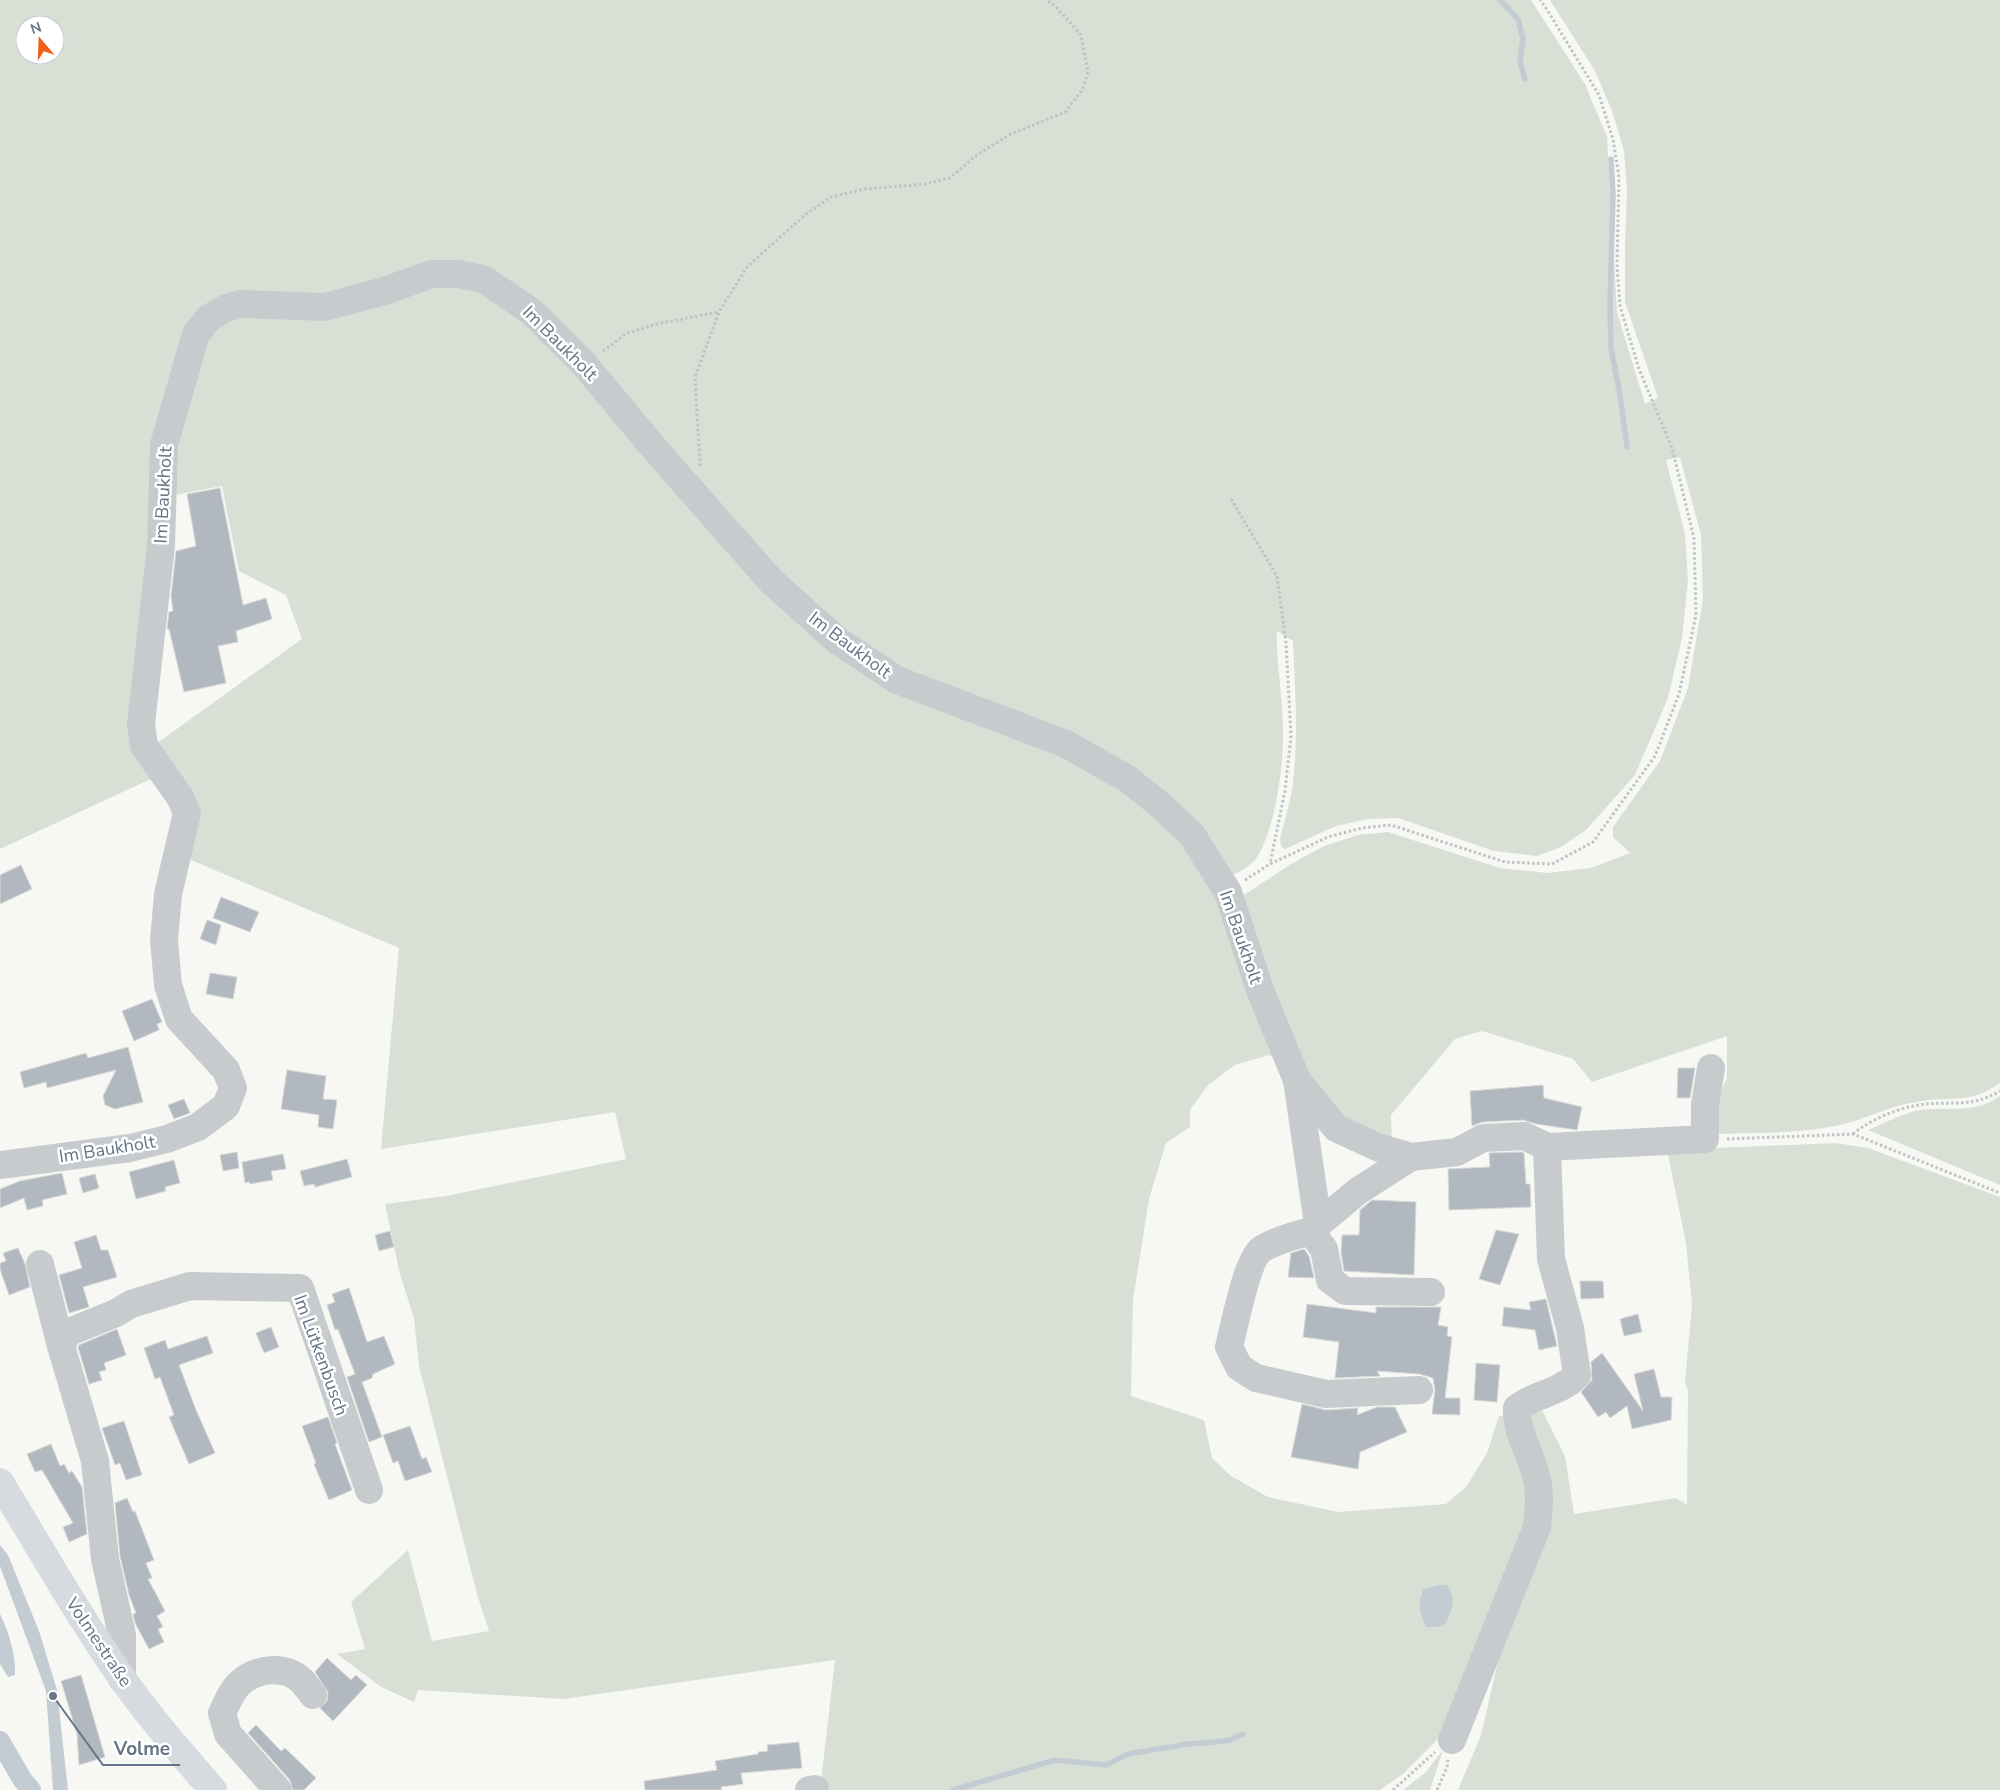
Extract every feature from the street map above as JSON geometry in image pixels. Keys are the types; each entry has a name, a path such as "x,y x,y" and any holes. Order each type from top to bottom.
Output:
{"main road":[{"name":"Volmestraße","path":"0,1482 76,1610 122,1679 167,1737 213,1790"}],"street":[{"name":"Im Baukholt","path":"0,1164 130,1148 167,1139 198,1127 226,1106 233,1088 226,1070 180,1020 168,985 164,940 168,894 187,813 180,797 144,746 141,724 161,544 164,444 196,334 209,318 226,308 240,304 325,307 384,291 432,274 458,274 483,280 532,312 584,364 771,581 838,641 897,680 1066,744 1126,778 1158,803 1192,835 1228,892 1260,990 1297,1080 1336,1128 1377,1147 1411,1157 1456,1152 1483,1138 1524,1136 1547,1147"},
{"path":"1452,1740 1537,1527 1540,1497 1536,1473 1516,1420 1516,1408 1524,1402 1568,1385 1577,1375 1570,1328 1550,1259 1547,1147 1705,1139 1705,1104 1711,1068"},
{"path":"1297,1080 1314,1227 1324,1249 1330,1280 1345,1291 1431,1292"},
{"path":"1411,1157 1358,1191 1314,1227 1260,1250 1248,1273 1228,1347 1238,1367 1256,1378 1326,1394 1419,1390"},
{"path":"40,1264 61,1346 95,1461 105,1559 122,1635 122,1679"},
{"name":"Im Lütkenbusch","path":"61,1346 67,1333 116,1313 131,1304 190,1286 300,1288 369,1490"},
{"path":"278,1790 228,1734 222,1713 240,1682 262,1671 282,1669 300,1679 313,1695"}],"path":[{"path":"700,467 695,377 719,312 747,266 806,214 831,197 864,189 926,184 950,178 978,154 1010,135 1065,112 1083,89 1088,72 1080,35 1058,9 1047,0"},
{"path":"1228,892 1270,864 1328,837 1362,828 1391,825 1505,862 1552,864 1592,842 1655,756 1679,694 1696,614 1694,538 1672,448 1639,369 1620,306 1617,265 1618,177 1613,139 1599,95 1540,0"},
{"path":"584,364 627,333 657,324 719,312"},
{"path":"1231,499 1277,576 1286,643 1291,736 1285,791 1270,864"},
{"path":"1853,1134 1864,1125 1913,1106 1973,1103 2000,1091"},
{"path":"1705,1139 1853,1134 2000,1193"},
{"path":"1392,1790 1436,1751 1452,1740"},
{"path":"1437,1790 1447,1767"}],"shaded area":[{"path":"0,0 1531,0 1585,84 1607,137 1617,312 1645,404 1658,398 1625,302 1627,190 1624,151 1612,111 1595,71 1550,0 2000,0 2000,1083 1978,1095 1906,1104 1856,1121 1820,1129 1772,1133 1709,1134 1713,1107 1727,1078 1727,1036 1592,1082 1573,1059 1482,1031 1455,1039 1391,1115 1392,1141 1334,1114 1315,1090 1239,905 1244,895 1291,864 1324,846 1358,835 1388,832 1500,868 1547,873 1591,868 1630,853 1613,837 1613,827 1660,761 1688,688 1703,599 1701,535 1680,457 1666,460 1685,534 1688,580 1682,638 1668,698 1635,775 1587,829 1561,847 1537,856 1494,851 1398,818 1368,819 1336,826 1285,849 1281,846 1280,839 1292,790 1296,734 1293,641 1277,631 1283,738 1276,802 1262,849 1248,867 1233,875 1160,794 905,674 836,632 484,272 336,299 220,303 156,448 155,777 0,849"},
{"path":"421,285 480,288 528,317 846,656 1109,775 1178,832 1210,878 1285,1066 1269,1055 1235,1065 1208,1085 1190,1110 1190,1127 1166,1143 1149,1199 1133,1300 1131,1396 1204,1420 1212,1458 1231,1476 1268,1497 1338,1512 1446,1504 1466,1487 1487,1453 1499,1416 1507,1415 1534,1502 1442,1735 1403,1774 1380,1790 820,1790 835,1660 564,1699 418,1690 414,1702 381,1687 337,1654 365,1649 351,1602 408,1550 432,1641 489,1631 477,1594 419,1366 414,1318 400,1274 385,1204 446,1196 626,1159 615,1112 381,1149 399,948 186,858 153,746 302,639 286,595 239,571 222,486 169,496 172,445 201,339 227,317"},
{"path":"2000,1096 2000,1185 1868,1130 1914,1111 1971,1108 1990,1102"},
{"path":"1836,1143 1868,1148 2000,1197 2000,1790 1458,1790 1481,1735 1507,1623 1543,1521 1524,1416 1539,1404 1565,1456 1574,1514 1676,1498 1687,1505 1688,1390 1685,1383 1692,1305 1686,1243 1667,1150"},
{"path":"0,1545 8,1555 39,1631 57,1690 68,1790 53,1790 46,1691 0,1566"},
{"path":"1438,1585 1447,1585 1453,1599 1452,1608 1446,1623 1437,1627 1426,1627 1420,1609 1421,1595 1423,1590"},
{"path":"0,1614 13,1652 15,1675 8,1677 0,1664"},
{"path":"1443,1750 1430,1790 1403,1790 1425,1773"}],"building":[{"path":"220,488 243,605 266,598 272,619 236,631 238,642 218,646 226,683 184,692 169,629 167,629 169,612 173,611 171,596 176,551 196,546 187,494"},
{"path":"21,865 32,889 0,904 0,875"},
{"path":"221,897 259,912 250,932 213,918"},
{"path":"207,920 221,925 216,945 200,939"},
{"path":"210,973 237,977 233,999 206,994"},
{"path":"152,999 162,1022 157,1024 159,1030 134,1041 122,1011"},
{"path":"128,1047 143,1102 115,1109 105,1105 103,1096 116,1070 47,1088 46,1082 24,1088 20,1072 86,1053 88,1058"},
{"path":"1678,1068 1695,1068 1690,1098 1677,1098"},
{"path":"287,1070 326,1076 323,1099 337,1100 333,1129 318,1127 319,1115 281,1109"},
{"path":"1543,1085 1544,1098 1582,1107 1577,1130 1536,1124 1523,1120 1482,1122 1472,1126 1470,1091"},
{"path":"184,1099 190,1113 174,1119 168,1105"},
{"path":"237,1152 239,1168 223,1171 220,1155"},
{"path":"1489,1153 1524,1153 1526,1184 1530,1184 1531,1207 1449,1210 1448,1169 1490,1167"},
{"path":"283,1154 286,1169 271,1171 273,1180 250,1184 249,1182 245,1183 242,1162"},
{"path":"347,1159 352,1177 315,1187 314,1184 304,1186 300,1171"},
{"path":"174,1160 180,1183 165,1187 166,1191 136,1199 129,1172"},
{"path":"62,1173 67,1194 42,1200 43,1206 27,1210 24,1198 0,1208 0,1189 20,1181"},
{"path":"95,1174 99,1188 83,1193 79,1178"},
{"path":"1372,1200 1416,1202 1414,1275 1344,1271 1341,1253 1342,1235 1359,1235 1360,1210"},
{"path":"1496,1230 1519,1234 1500,1285 1479,1279"},
{"path":"390,1231 394,1247 379,1251 375,1235"},
{"path":"96,1235 101,1250 108,1250 117,1277 83,1287 89,1307 69,1313 59,1275 82,1268 74,1242"},
{"path":"18,1248 25,1264 30,1287 9,1295 0,1269 0,1263 6,1261 3,1253"},
{"path":"1304,1249 1309,1256 1314,1278 1288,1277 1291,1253"},
{"path":"1580,1281 1603,1281 1604,1298 1581,1299"},
{"path":"349,1288 367,1342 384,1336 395,1364 373,1374 372,1378 362,1382 382,1437 369,1442 347,1377 355,1374 338,1329 335,1330 327,1305 335,1302 332,1294"},
{"path":"1546,1299 1557,1346 1539,1350 1535,1330 1502,1326 1504,1307 1531,1310 1529,1302"},
{"path":"1307,1304 1376,1313 1376,1307 1441,1307 1438,1325 1448,1327 1447,1336 1452,1337 1445,1398 1460,1398 1460,1415 1432,1414 1435,1390 1433,1378 1419,1374 1377,1371 1380,1376 1335,1378 1339,1342 1303,1337"},
{"path":"1638,1314 1642,1332 1624,1336 1620,1319"},
{"path":"271,1327 279,1347 264,1353 256,1333"},
{"path":"117,1329 126,1355 104,1363 106,1370 99,1372 102,1380 89,1384 79,1345"},
{"path":"207,1336 213,1353 179,1365 215,1453 189,1464 169,1417 174,1415 160,1377 155,1379 144,1348 165,1340 168,1349"},
{"path":"1602,1353 1643,1411 1634,1374 1654,1369 1661,1397 1672,1397 1671,1420 1632,1429 1627,1406 1610,1418 1606,1412 1598,1417 1581,1392 1592,1380 1591,1362"},
{"path":"1476,1363 1500,1365 1497,1402 1474,1400"},
{"path":"1302,1404 1326,1410 1358,1408 1357,1415 1377,1407 1395,1407 1407,1432 1360,1452 1358,1469 1291,1457"},
{"path":"328,1417 337,1443 335,1444 352,1490 329,1500 314,1464 316,1463 302,1426"},
{"path":"124,1421 142,1475 126,1480 120,1463 115,1465 102,1428"},
{"path":"410,1426 422,1459 426,1457 432,1472 405,1481 398,1461 393,1463 383,1435"},
{"path":"51,1444 60,1466 64,1464 69,1473 72,1471 82,1487 87,1534 69,1542 63,1527 73,1523 42,1470 35,1472 27,1454"},
{"path":"127,1498 133,1512 135,1511 154,1560 146,1563 152,1578 148,1579 165,1611 157,1616 163,1627 158,1629 164,1642 149,1649 135,1623 133,1614 136,1613 129,1595 120,1556 115,1503"},
{"path":"327,1658 351,1680 356,1675 367,1685 333,1721 320,1708 327,1701 328,1692 315,1672"},
{"path":"81,1675 105,1757 79,1765 77,1734 61,1681"},
{"path":"256,1725 281,1751 285,1748 316,1778 304,1790 293,1790 290,1780 248,1733"},
{"path":"799,1742 802,1768 741,1773 743,1784 721,1787 722,1790 645,1790 644,1781 717,1770 715,1761 768,1751 767,1745"}],"waterway":[{"path":"1500,0 1518,19 1523,39 1520,61 1525,79"},
{"path":"1611,159 1613,194 1610,304 1611,348 1627,447"},
{"path":"953,1790 1055,1760 1106,1765 1128,1754 1188,1744 1230,1740 1243,1734"},
{"path":"0,1741 22,1779 31,1790"}],"place":[{"name":"Volme","path":"53,1696"}]}
